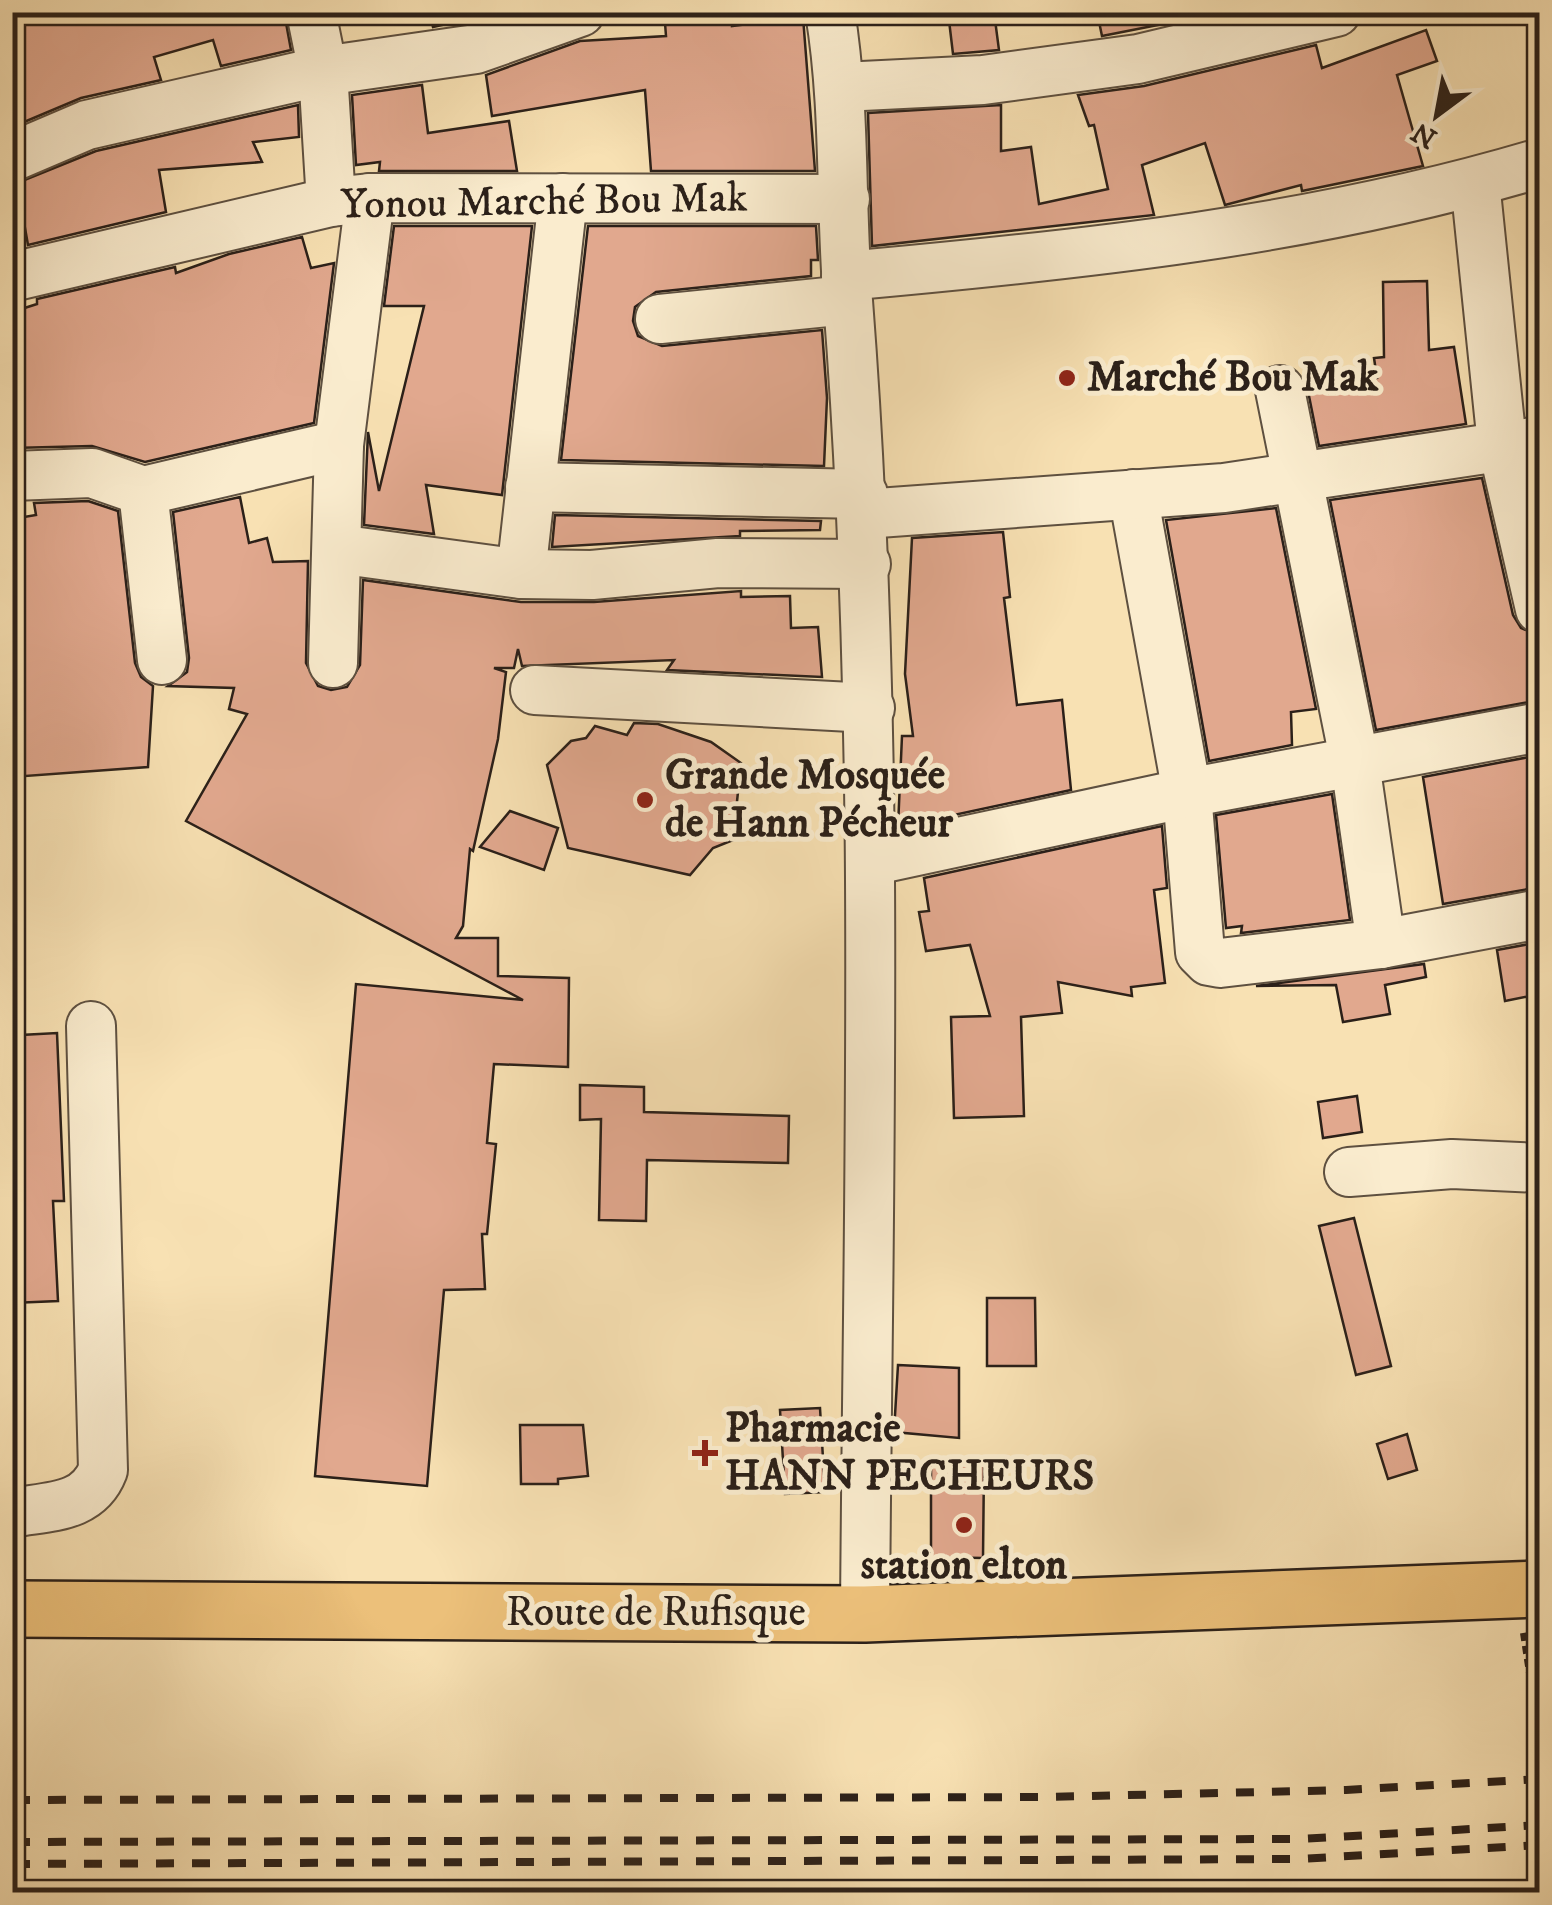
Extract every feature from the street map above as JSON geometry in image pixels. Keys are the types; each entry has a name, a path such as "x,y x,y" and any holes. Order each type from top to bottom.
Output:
{"main road":[{"name":"Route de Rufisque","path":"12,1609 865,1614 1529,1590"}],"street":[{"path":"311,12 350,200 333,663"},
{"path":"12,157 88,125 323,71 476,49 580,12"},
{"path":"830,12 842,87 846,288 863,504 870,708 865,1614"},
{"path":"842,87 983,80 1138,59 1336,12"},
{"path":"660,319 1327,216 1540,163"},
{"path":"1475,182 1521,442 1540,609"},
{"path":"521,574 563,198"},
{"name":"Yonou Marché Bou Mak","path":"12,277 350,200 845,198"},
{"path":"1280,390 1355,763 1381,944"},
{"path":"530,487 863,504 1133,494 1224,488 1521,442"},
{"path":"12,476 92,473 143,490 339,445"},
{"path":"143,490 162,660"},
{"path":"1133,494 1187,793 1200,952 1209,961 1381,944 1540,914"},
{"path":"337,549 521,574 592,575 718,564 866,564"},
{"path":"534,690 870,708"},
{"path":"870,861 1187,793 1540,727"},
{"path":"12,1512 81,1501 96,1488 102,1470 91,1026"},
{"path":"1349,1172 1452,1164 1540,1168"}],"path":[{"path":"1529,1590 1538,1747"}],"building":[{"path":"12,12 68,12 71,21 104,12 284,12 291,50 221,66 213,40 154,57 161,80 81,98 17,125 12,112"},
{"path":"429,12 477,12 496,13 433,27"},
{"path":"948,12 994,12 999,50 953,54"},
{"path":"1097,12 1171,12 1173,22 1102,36"},
{"path":"803,17 815,171 651,171 645,90 492,116 486,75 580,41 666,36 665,23 732,20 732,26"},
{"path":"1426,30 1437,61 1397,75 1423,166 1302,191 1301,185 1225,205 1205,143 1142,165 1154,215 872,246 868,113 1001,105 1001,151 1031,147 1039,204 1108,189 1094,125 1089,126 1078,95 1144,86 1316,45 1322,68"},
{"path":"422,85 428,133 509,121 517,171 379,171 380,162 356,165 352,95"},
{"path":"298,105 299,137 253,142 262,162 159,170 166,212 28,245 17,183 96,151"},
{"path":"394,226 532,226 502,495 426,485 434,534 364,525 368,432 379,491 424,306 384,306"},
{"path":"588,226 816,226 818,260 811,260 811,276 656,292 635,307 633,321 638,336 662,346 822,330 827,398 824,466 561,460"},
{"path":"302,237 311,268 334,263 314,423 145,462 92,446 12,448 12,312 37,304 37,299 175,267 176,273 229,254"},
{"path":"1427,281 1429,350 1454,347 1466,424 1319,446 1307,386 1377,378 1374,358 1384,357 1383,282"},
{"path":"1482,478 1513,615 1521,628 1540,636 1540,700 1376,730 1330,500"},
{"path":"240,497 249,543 267,538 273,562 308,561 306,663 318,686 331,690 347,687 360,665 363,580 521,602 594,602 741,591 741,597 790,596 791,628 818,627 822,677 667,670 674,660 522,666 518,649 514,668 494,668 506,672 498,739 473,851 470,849 463,926 456,938 498,938 498,976 569,978 568,1067 494,1064 487,1143 496,1144 487,1234 482,1234 485,1289 444,1290 427,1486 315,1476 356,984 523,1000 186,821 247,714 229,709 234,688 168,686 187,672 189,658 173,512"},
{"path":"88,501 118,511 135,663 141,677 153,686 148,767 12,777 12,519 36,515 34,503"},
{"path":"1276,508 1316,709 1291,712 1292,745 1209,761 1166,520"},
{"path":"555,515 821,521 820,530 740,531 740,536 552,547"},
{"path":"1003,532 1010,597 1004,598 1017,705 1062,700 1071,790 898,827 902,736 913,736 905,674 912,538"},
{"name":"Grande Mosquée de Hann Pécheur","path":"634,723 658,724 711,742 741,763 733,840 713,848 690,875 568,848 547,765 571,741 586,738 595,726 627,735"},
{"path":"1540,755 1540,887 1443,904 1423,777"},
{"path":"1332,794 1350,920 1241,933 1242,926 1226,928 1216,815"},
{"path":"510,811 558,828 544,870 480,847"},
{"path":"1162,826 1167,888 1154,890 1165,983 1131,987 1132,996 1058,982 1062,1013 1021,1017 1024,1116 954,1118 951,1017 990,1016 970,945 926,951 919,912 929,911 924,878"},
{"path":"1540,942 1540,994 1505,1001 1497,950"},
{"path":"1424,964 1426,977 1385,985 1390,1014 1343,1022 1336,985 1256,986"},
{"path":"57,1033 64,1201 53,1201 58,1301 12,1303 12,1071 23,1070 21,1035"},
{"path":"580,1085 644,1087 644,1112 789,1116 788,1163 647,1160 646,1221 599,1220 601,1119 580,1120"},
{"path":"1357,1096 1362,1132 1323,1138 1318,1102"},
{"path":"1354,1218 1391,1366 1356,1375 1319,1226"},
{"path":"987,1298 1035,1298 1036,1366 987,1366"},
{"path":"898,1365 959,1368 959,1438 894,1432"},
{"path":"820,1408 825,1492 785,1494 780,1410"},
{"path":"520,1425 583,1425 588,1476 558,1479 558,1484 521,1484"},
{"path":"1407,1434 1417,1470 1388,1479 1377,1444"},
{"path":"931,1464 984,1465 983,1558 931,1557"}],"railway":[{"path":"12,1800 1047,1797 1346,1790 1540,1779"},
{"path":"12,1842 1300,1839 1540,1825"},
{"path":"12,1864 1298,1859 1540,1845"}],"place":[{"name":"Marché Bou Mak","path":"1067,378"},
{"name":"Grande Mosquée de Hann Pécheur","path":"645,800"},
{"name":"Pharmacie HANN PECHEURS","path":"705,1453"},
{"name":"station elton","path":"964,1525"}]}
